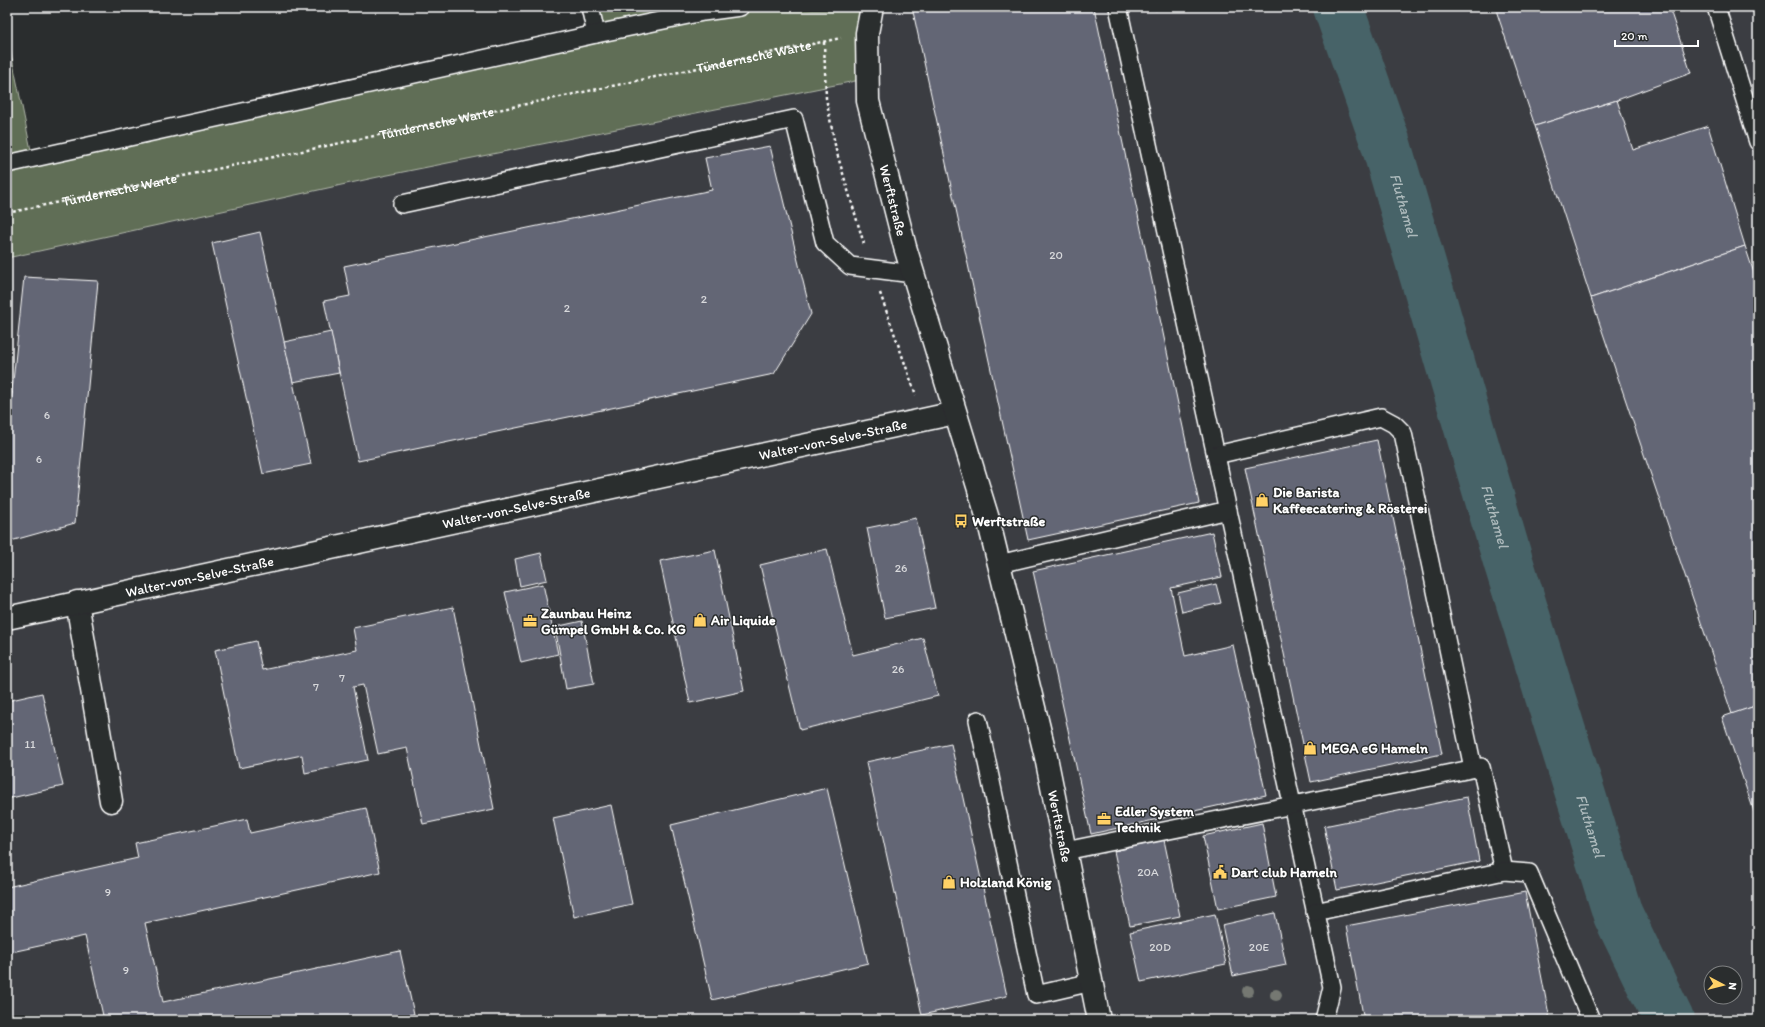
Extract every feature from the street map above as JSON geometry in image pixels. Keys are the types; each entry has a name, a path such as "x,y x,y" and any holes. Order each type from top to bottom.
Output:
{"street":[{"name":"Werftstraße","path":"872,7 867,33 868,101 913,274 988,519 1046,757 1099,1020"},
{"name":"Walter-von-Selve-Straße","path":"7,618 955,413"},
{"path":"77,602 111,801"}],"lane":[{"path":"590,7 596,34"},
{"path":"7,164 596,34 703,12 740,7"},
{"path":"1118,7 1332,988 1324,1020"},
{"path":"1716,7 1758,142"},
{"path":"402,204 794,119 825,243 850,266 913,274"},
{"path":"1216,455 1381,417 1394,424 1403,433 1473,768"},
{"path":"999,564 1228,510"},
{"path":"978,720 1036,995 1092,982"},
{"path":"1065,850 1481,767 1504,871"},
{"path":"1315,912 1504,871 1529,873 1591,1020"}],"path":[{"name":"Tündernsche Warte","path":"7,213 867,33"},
{"path":"824,42 826,98 836,150 871,268 925,420"}],"shaded area":[{"path":"772,7 1758,7 1758,1020 7,1020 7,182"}],"green space":[{"path":"590,7 740,7 596,34"},
{"path":"754,7 784,7 813,10 870,9 865,79 378,177 7,258 7,166 704,14"},
{"path":"7,34 32,155 7,160"}],"building":[{"path":"912,7 1094,7 1199,503 1028,540"},
{"path":"1155,7 1172,7 1155,10"},
{"path":"1495,7 1669,7 1691,73 1617,100 1535,126"},
{"path":"1617,100 1633,150 1708,126 1745,246 1591,298 1535,126"},
{"path":"770,146 811,314 774,374 358,461 324,301 350,296 344,266 712,190 705,158"},
{"path":"260,232 311,464 263,474 212,243"},
{"path":"1745,246 1758,285 1758,705 1732,714 1591,298"},
{"path":"24,277 98,281 75,523 7,542 7,438"},
{"path":"331,332 339,373 293,382 284,342"},
{"path":"7,392 12,392 7,438"},
{"path":"1377,440 1442,754 1311,782 1245,468"},
{"path":"916,518 935,608 885,618 867,528"},
{"path":"1212,532 1222,577 1171,588 1185,656 1233,645 1266,795 1091,834 1033,571"},
{"path":"827,549 853,655 923,638 938,696 800,730 760,565"},
{"path":"715,550 744,691 690,703 660,561"},
{"path":"541,553 547,580 520,586 515,559"},
{"path":"543,584 558,654 521,663 505,592"},
{"path":"1216,584 1221,603 1182,612 1178,593"},
{"path":"453,607 494,809 423,824 407,748 378,754 363,685 353,687 368,760 305,773 302,755 239,768 215,650 256,641 262,670 357,650 353,628"},
{"path":"582,621 594,684 566,689 555,627"},
{"path":"42,693 63,786 7,799 7,701"},
{"path":"1758,705 1758,823 1722,717"},
{"path":"951,744 1007,996 922,1015 866,762"},
{"path":"827,788 868,963 712,1000 671,825"},
{"path":"1467,797 1479,861 1337,890 1324,826"},
{"path":"611,805 632,904 574,917 553,818"},
{"path":"366,808 380,872 145,923 163,1002 400,951 414,1014 386,1020 104,1020 85,936 7,953 7,887 138,858 135,843 247,819 250,833"},
{"path":"1262,823 1276,897 1218,909 1203,836"},
{"path":"1164,840 1180,916 1130,926 1114,851"},
{"path":"1525,892 1550,1020 1364,1020 1346,926"},
{"path":"1275,913 1286,965 1233,976 1222,925"},
{"path":"1215,914 1226,964 1141,982 1130,932"}],"waterway":[{"name":"Fluthamel","path":"1338,7 1385,141 1508,561 1618,915 1669,1020"}],"place":[{"name":"Die Barista Kaffeecatering & Rösterei","path":"1262,500"},
{"name":"Werftstraße","path":"961,521"},
{"name":"Air Liquide","path":"700,620"},
{"name":"Zaunbau Heinz Gümpel GmbH & Co. KG","path":"530,621"},
{"name":"MEGA eG Hameln","path":"1310,748"},
{"name":"Edler System Technik","path":"1104,819"},
{"name":"Dart club Hameln","path":"1220,872"},
{"name":"Holzland König","path":"949,882"}]}
